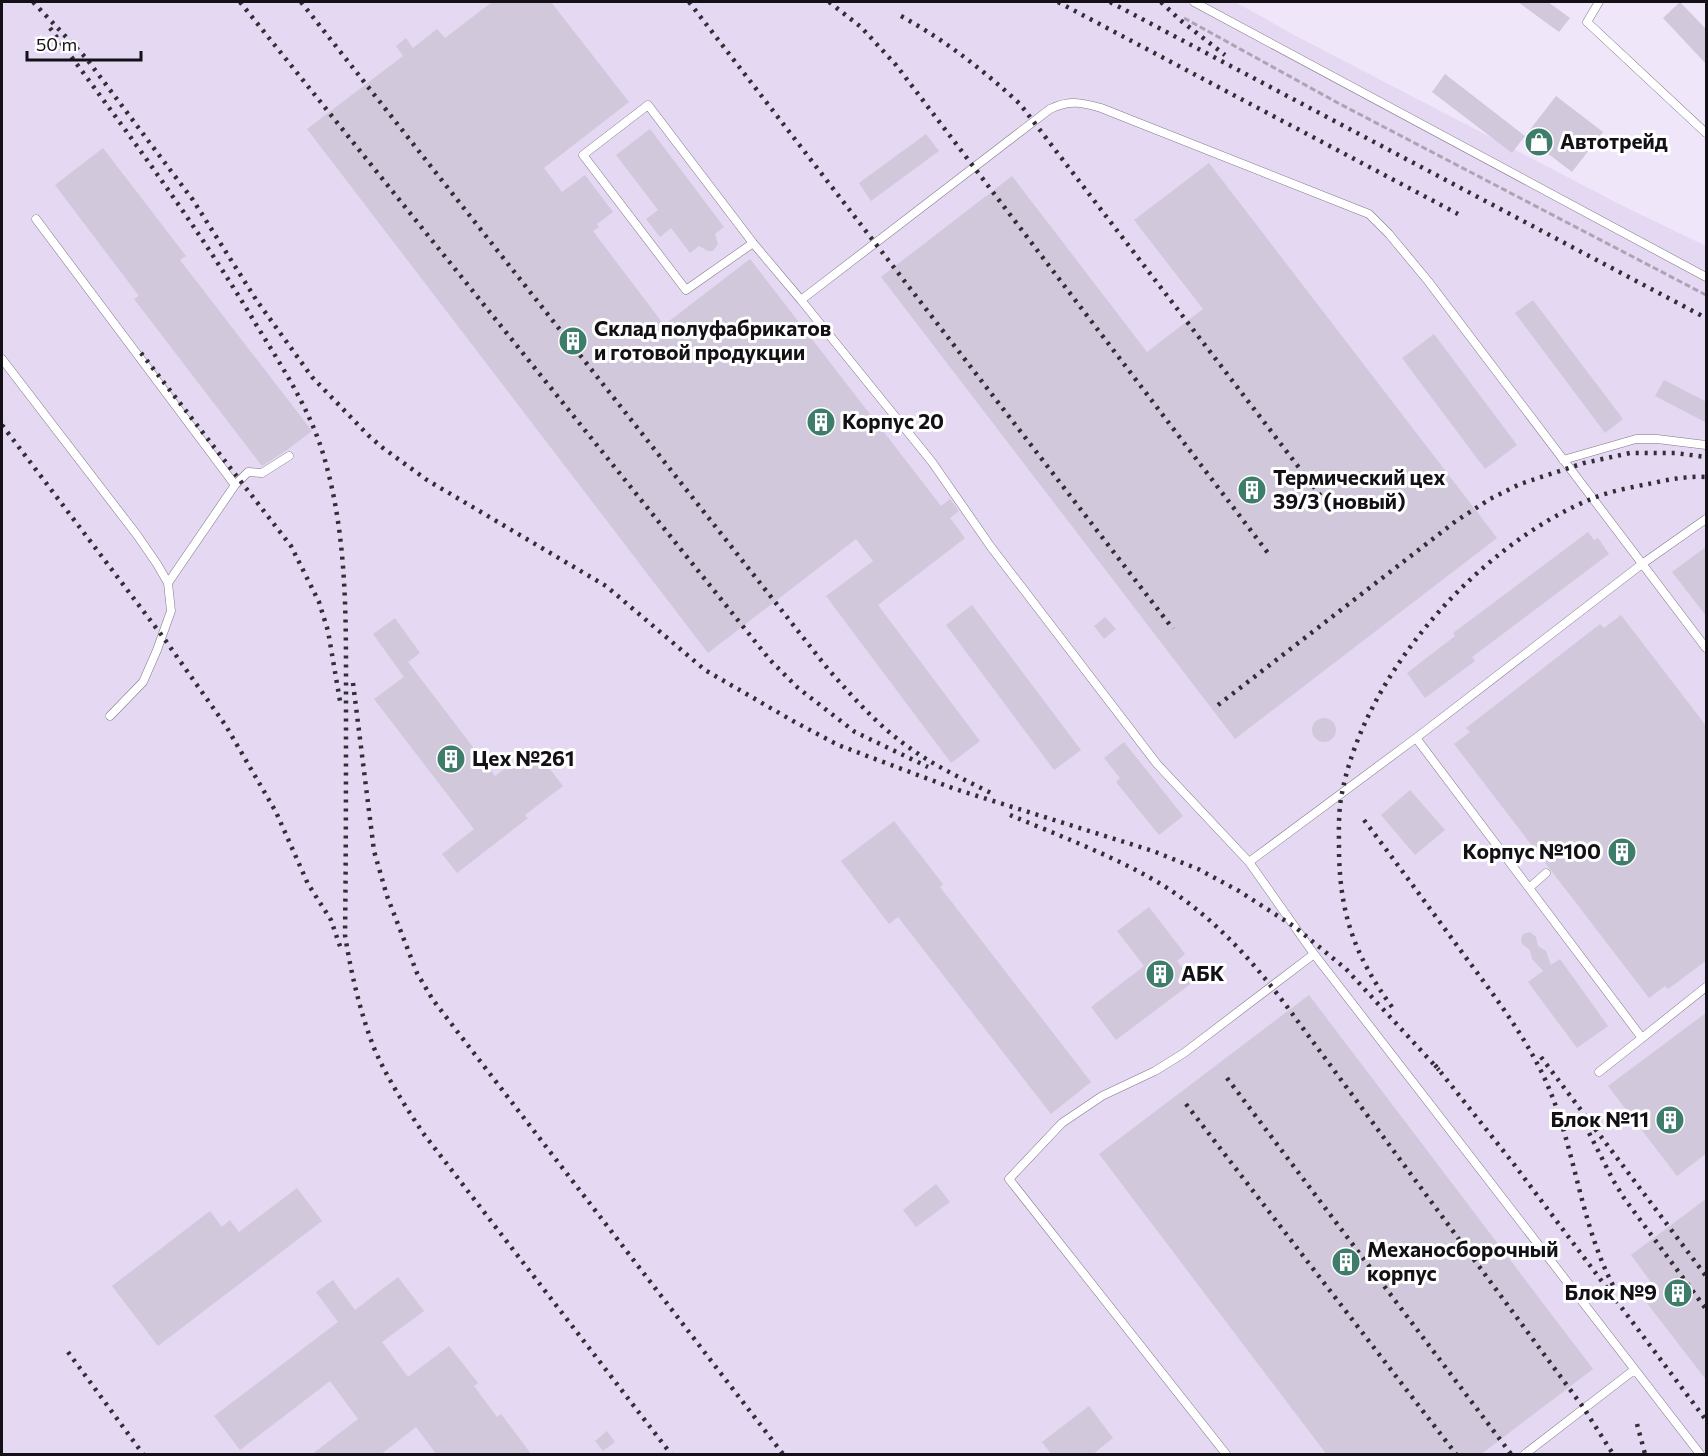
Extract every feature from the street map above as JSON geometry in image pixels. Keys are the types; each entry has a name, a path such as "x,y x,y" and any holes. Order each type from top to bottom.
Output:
{"lane":[{"path":"1194,2 1707,277"},
{"path":"1599,2 1587,22 1707,133"},
{"path":"801,300 1050,109 1064,103 1080,102 1101,108 1369,214 1428,281 1707,648"},
{"path":"753,243 686,290 583,155 648,105 753,243 932,462 991,547 1157,764 1249,862 1314,954 1700,1455"},
{"path":"36,219 235,485"},
{"path":"2,359 158,564 168,583 171,611 158,650 143,682 110,716"},
{"path":"1563,460 1636,439 1707,445"},
{"path":"168,583 235,485 248,472 262,473 289,456"},
{"path":"1249,862 1416,738 1642,564 1707,519"},
{"path":"1416,738 1642,1038"},
{"path":"1529,888 1546,873"},
{"path":"1226,1455 1009,1179 1062,1123 1102,1096 1155,1071 1184,1053 1314,954"},
{"path":"1599,1072 1707,987"},
{"path":"1525,1455 1634,1370"}],"path":[{"path":"1184,18 1338,103 1707,295"}],"shaded area":[{"path":"2,2 1235,2 1625,207 1706,246 1706,1454 2,1454"}],"building":[{"name":"Склад полуфабрикатов и готовой продукции","path":"492,2 551,2 629,102 544,168 562,192 585,175 613,212 597,224 599,227 593,231 664,325 750,259 941,506 950,499 959,511 950,518 965,538 878,605 980,741 951,763 826,596 873,561 856,539 708,653 307,129 403,56 396,46 406,38 413,48 437,29 445,38"},
{"path":"1518,2 1548,2 1570,18 1559,32"},
{"path":"1680,2 1707,30 1707,65 1663,18"},
{"path":"1445,74 1525,136 1512,153 1432,92"},
{"path":"1556,96 1603,132 1572,172 1525,136"},
{"path":"650,129 724,227 715,234 718,244 713,251 699,246 690,253 671,228 660,237 646,219 658,210 616,155"},
{"path":"926,134 939,151 871,201 859,183"},
{"path":"103,148 186,256 180,260 312,431 262,466 134,299 139,296 55,185"},
{"name":"Термический цех 39/3 (новый)","path":"1209,163 1497,538 1235,739 881,277 1012,176 1147,352 1203,309 1134,220"},
{"path":"1533,300 1623,419 1605,433 1515,313"},
{"path":"1434,334 1517,445 1485,469 1402,358"},
{"path":"1664,380 1707,402 1707,423 1655,396"},
{"path":"1588,532 1594,540 1598,538 1609,554 1472,657 1475,661 1425,698 1407,673 1455,636 1453,633"},
{"path":"1707,546 1707,617 1672,572"},
{"path":"972,605 1081,750 1054,770 946,625"},
{"name":"Корпус №100","path":"1621,615 1707,727 1707,960 1668,989 1665,986 1649,998 1454,744 1470,732 1466,728 1600,624 1604,628"},
{"path":"1105,617 1116,629 1104,639 1094,626"},
{"name":"Цех №261","path":"395,618 420,653 408,662 495,776 533,747 563,786 525,815 528,818 457,873 442,854 474,829 374,699 404,677 373,634"},
{"path":"1324,718 1329,719 1335,725 1335,735 1329,741 1324,742 1319,741 1313,735 1312,730 1313,725 1319,719"},
{"path":"1124,742 1183,816 1159,835 1116,782 1120,778 1104,758"},
{"path":"1410,790 1445,830 1415,855 1381,815"},
{"path":"894,821 943,884 940,887 1091,1082 1051,1114 898,917 889,924 841,861"},
{"name":"АБК","path":"1149,907 1185,954 1177,961 1193,982 1116,1040 1091,1007 1144,966 1117,931"},
{"path":"1530,932 1536,937 1538,946 1546,951 1551,965 1560,959 1608,1026 1577,1048 1528,982 1543,971 1532,959 1530,950 1522,944 1523,934"},
{"name":"Механосборочный корпус","path":"1309,995 1593,1369 1480,1455 1327,1455 1099,1154"},
{"name":"Блок №11","path":"1707,1012 1707,1153 1677,1176 1608,1086"},
{"path":"936,1184 950,1202 916,1227 903,1210"},
{"path":"297,1188 322,1221 158,1346 112,1286 210,1211 222,1227 230,1220 239,1232"},
{"name":"Блок №9","path":"1707,1198 1707,1381 1643,1298 1656,1289 1631,1255"},
{"path":"398,1277 424,1311 382,1342 408,1377 449,1346 478,1383 474,1386 497,1417 501,1414 532,1455 437,1455 416,1427 380,1455 311,1455 358,1419 330,1381 240,1450 214,1416 338,1322 316,1292 333,1280 355,1310"},
{"path":"1089,1406 1113,1438 1092,1455 1052,1455 1042,1442"},
{"path":"607,1431 615,1442 603,1451 595,1441"}],"railway":[{"path":"33,2 86,58 193,200 257,301 312,377 383,448 427,480 606,586 705,670 838,745 955,789 1153,851 1198,869 1239,891 1295,927 1346,969 1439,1070"},
{"path":"240,2 770,660 798,688 855,732 928,767"},
{"path":"301,2 828,669 865,710 896,738 939,766 995,795"},
{"path":"689,2 1173,629"},
{"path":"829,2 861,27 896,65 1268,553"},
{"path":"1058,2 1458,214"},
{"path":"1110,2 1706,318"},
{"path":"1161,2 1225,55"},
{"path":"901,16 963,56 1020,104 1330,508"},
{"path":"50,28 209,249 306,410 326,464 338,521 344,579 345,935 356,992 374,1048 390,1081 423,1133 671,1454"},
{"path":"141,353 291,546 319,602 328,631 340,701"},
{"path":"2,425 163,637 226,726 276,812 308,884 331,920 342,952"},
{"path":"1218,705 1456,521 1490,499 1520,484 1584,463 1630,453 1675,453 1706,457"},
{"path":"1392,1007 1368,970 1346,915 1340,875 1339,822 1342,793 1355,748 1375,703 1401,659 1433,618 1469,581 1508,547 1549,520 1598,496 1666,480 1706,477"},
{"path":"353,683 374,851 387,896 417,973 433,1000 783,1454"},
{"path":"1010,815 1109,857 1164,886 1199,911 1245,955 1285,1004 1583,1407 1613,1454"},
{"path":"1364,820 1497,999 1536,1061 1555,1103 1585,1212 1616,1291"},
{"path":"1541,1057 1706,1276"},
{"path":"1435,1065 1513,1163 1706,1420"},
{"path":"1227,1078 1511,1454"},
{"path":"1186,1104 1456,1454"},
{"path":"1585,1125 1624,1198 1706,1309"},
{"path":"68,1352 143,1454"},
{"path":"1637,1424 1645,1454"}],"place":[{"name":"Автотрейд","path":"1539,142"},
{"name":"Склад полуфабрикатов и готовой продукции","path":"573,341"},
{"name":"Корпус 20","path":"821,422"},
{"name":"Термический цех 39/3 (новый)","path":"1252,490"},
{"name":"Цех №261","path":"451,759"},
{"name":"Корпус №100","path":"1622,852"},
{"name":"АБК","path":"1160,974"},
{"name":"Блок №11","path":"1670,1120"},
{"name":"Механосборочный корпус","path":"1346,1262"},
{"name":"Блок №9","path":"1678,1293"}]}
